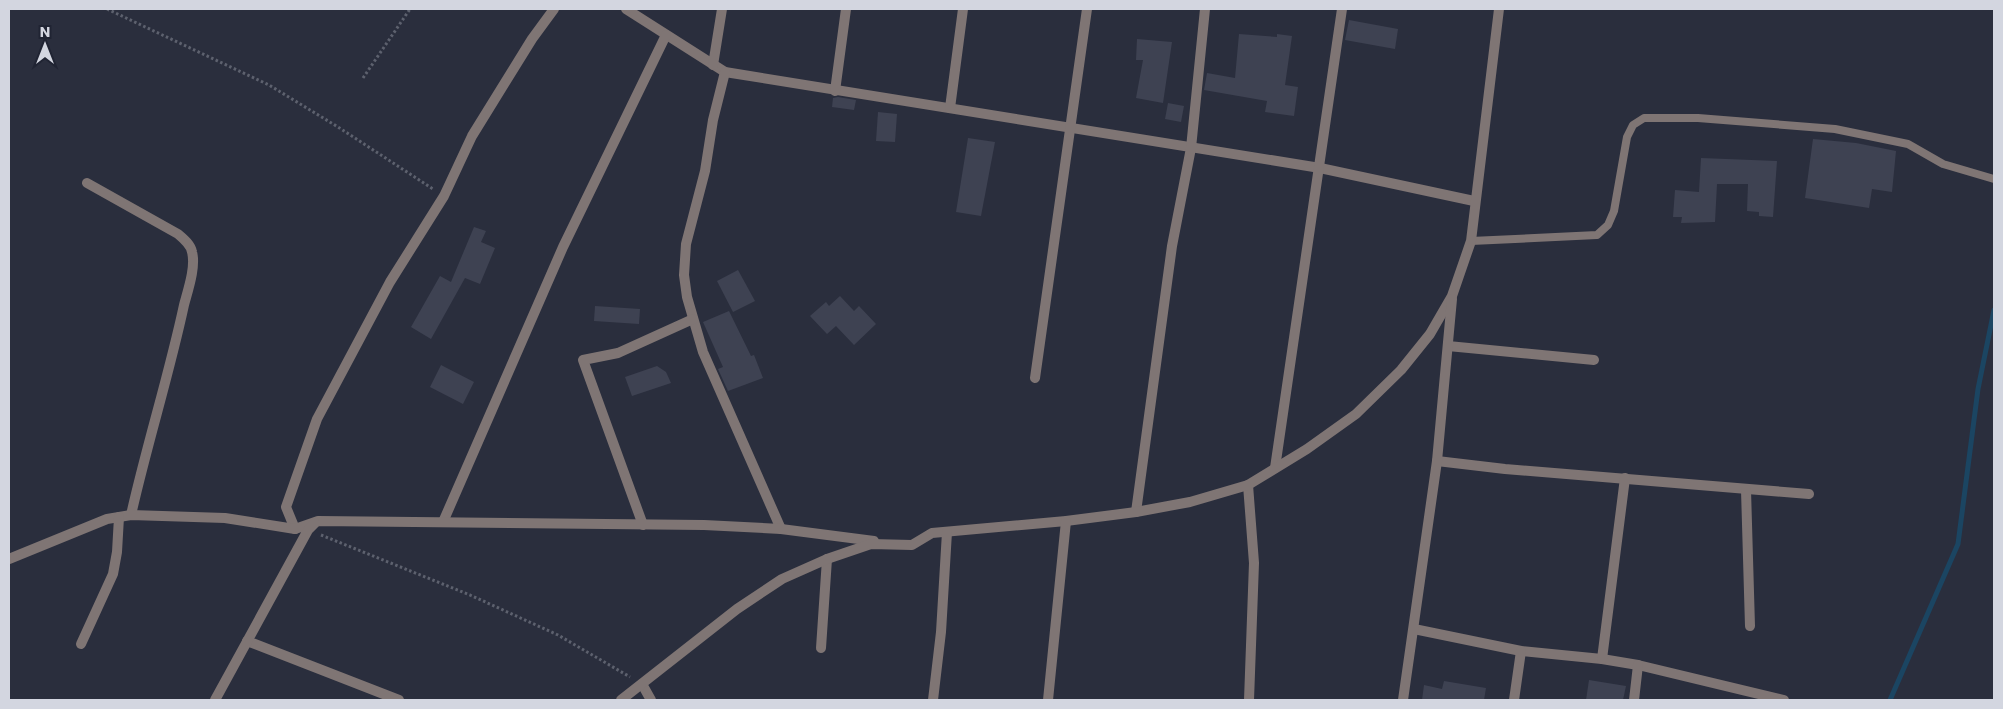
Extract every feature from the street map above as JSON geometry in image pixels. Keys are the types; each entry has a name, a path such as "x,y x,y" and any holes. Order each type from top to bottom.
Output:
{"street":[{"path":"295,529 286,507 317,419 390,282 444,196 472,136 532,39 554,9"},
{"path":"626,9 725,72 1320,168 1474,201"},
{"path":"713,65 722,9"},
{"path":"835,91 846,9"},
{"path":"950,108 963,9"},
{"path":"1035,378 1087,9"},
{"path":"1136,512 1172,246 1191,148 1205,9"},
{"path":"1275,468 1342,9"},
{"path":"621,700 737,609 782,579 827,559 871,544 912,545 932,534 1066,521 1136,512 1190,502 1248,485 1356,414 1388,383 1430,334 1452,296 1471,241 1474,201 1499,9"},
{"path":"443,522 563,247 666,35"},
{"path":"725,72 713,120 705,170 686,244 684,275 692,319 703,352 781,529"},
{"path":"87,183 178,234 188,243 192,252 188,286 174,351 143,462 131,515"},
{"path":"1403,700 1437,460 1452,296"},
{"path":"643,526 583,360 618,353 692,319"},
{"path":"1448,346 1594,360"},
{"path":"1437,460 1505,469 1809,494"},
{"path":"1602,658 1625,478"},
{"path":"1248,485 1254,563 1249,700"},
{"path":"1746,490 1750,626"},
{"path":"9,559 107,519 131,515 225,518 295,529 318,521 781,529 912,545"},
{"path":"81,644 113,574 118,552 119,517"},
{"path":"215,700 308,530 318,521"},
{"path":"1048,700 1066,521"},
{"path":"933,700 941,632 947,532"},
{"path":"821,648 827,559"},
{"path":"1414,629 1521,650 1602,658 1784,700"},
{"path":"247,641 399,700"},
{"path":"1514,700 1521,650"},
{"path":"1634,700 1638,666"},
{"path":"642,684 651,700"}],"lane":[{"path":"1471,241 1597,235 1608,225 1614,211 1627,137 1633,125 1644,118 1698,118 1835,129 1908,144 1943,164 1994,179"}],"path":[{"path":"107,9 270,85 444,196"},
{"path":"363,78 410,9"},
{"path":"308,530 470,595 549,631 642,684"}],"building":[{"path":"1349,20 1398,29 1395,49 1345,40"},
{"path":"1239,34 1277,37 1277,34 1292,36 1285,85 1298,87 1294,116 1265,112 1267,101 1204,90 1207,73 1235,78"},
{"path":"1137,39 1172,42 1163,103 1136,98 1143,60 1136,60"},
{"path":"833,98 856,100 854,110 832,107"},
{"path":"1168,103 1184,106 1181,122 1165,119"},
{"path":"878,112 897,114 895,142 876,141"},
{"path":"968,138 995,142 981,216 956,212"},
{"path":"1813,139 1856,143 1896,151 1892,192 1872,189 1869,208 1805,198"},
{"path":"1701,158 1777,161 1773,217 1759,216 1759,212 1747,211 1748,184 1717,184 1715,222 1681,223 1682,217 1673,217 1675,190 1699,192"},
{"path":"474,227 486,231 481,242 495,248 480,284 465,278 431,339 411,327 440,276 451,282"},
{"path":"738,270 755,301 733,312 717,281"},
{"path":"840,296 854,311 859,306 876,324 854,345 836,326 827,334 810,316 826,302 829,306"},
{"path":"595,306 640,309 639,324 594,321"},
{"path":"729,311 751,356 754,355 763,378 728,391 718,369 723,367 703,322"},
{"path":"441,365 474,382 463,404 430,387"},
{"path":"657,366 666,372 671,383 632,396 625,377"},
{"path":"1589,680 1626,686 1623,700 1586,700"},
{"path":"1444,681 1486,688 1484,700 1422,700 1424,685 1442,689"}],"waterway":[{"path":"1890,700 1958,544 1978,389 1994,310"}]}
